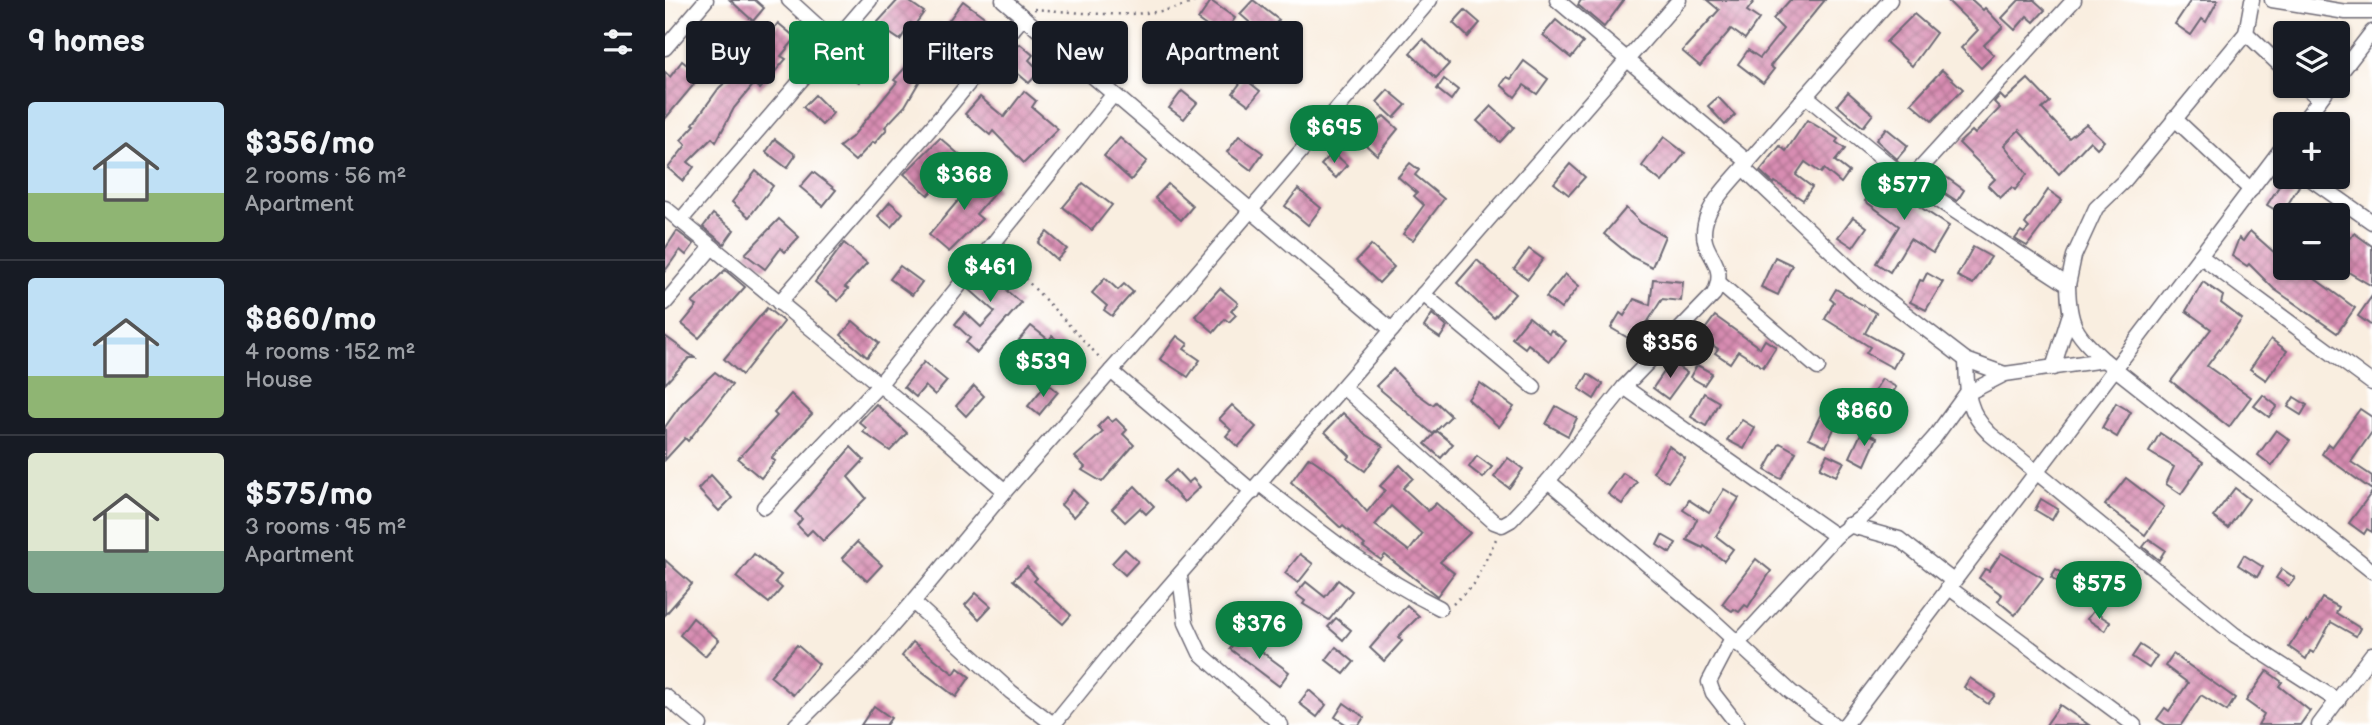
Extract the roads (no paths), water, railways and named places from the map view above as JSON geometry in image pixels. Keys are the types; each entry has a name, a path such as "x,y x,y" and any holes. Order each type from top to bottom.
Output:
{"street":[{"path":"665,48 706,0"},
{"path":"789,0 811,21"},
{"path":"853,21 870,0"},
{"path":"1003,0 1392,330"},
{"path":"796,725 864,658 913,602 1005,491 1430,0"},
{"path":"1557,0 1745,165 1832,255 1966,360 2005,374"},
{"path":"913,602 1011,692 1053,725 1679,0"},
{"path":"1344,388 1487,517 1502,524 1511,520 1548,481 1624,387 1708,303 1719,283 1719,266 1706,248 1705,222 1745,165 1890,0"},
{"path":"1909,181 2074,0"},
{"path":"2053,368 2069,317 2068,285 2074,256 2096,208 2124,181 2246,33 2250,5 2236,0"},
{"path":"2272,0 2336,10 2372,12"},
{"path":"779,303 950,106 1023,17"},
{"path":"2246,33 2273,59"},
{"path":"2350,62 2370,38"},
{"path":"680,221 799,84"},
{"path":"764,507 879,385 1113,95"},
{"path":"1806,96 1909,181 2068,285"},
{"path":"2310,112 2319,99"},
{"path":"2174,118 2251,190"},
{"path":"1845,725 2037,471 2110,364 2273,165"},
{"path":"2325,189 2372,222"},
{"path":"665,208 1005,491"},
{"path":"665,303 712,247"},
{"path":"2200,256 2372,383"},
{"path":"1719,283 1818,368"},
{"path":"1423,294 1534,387"},
{"path":"2069,317 2082,340 2110,364 2372,571"},
{"path":"1966,360 1966,394 1979,424 2112,537 2235,635 2338,701"},
{"path":"1738,725 1713,693 1709,682 1734,641 1836,536 1867,513 1934,438 1966,394 2005,374 2110,364"},
{"path":"1111,370 1257,488 1361,563 1398,587 1440,608"},
{"path":"1624,387 1836,536"},
{"path":"1548,481 1834,725"},
{"path":"1848,525 1899,539 1950,584 2134,725"},
{"path":"1180,577 1186,622 1200,653 1281,725"},
{"path":"2319,725 2372,654"},
{"path":"665,695 700,725"}]}
